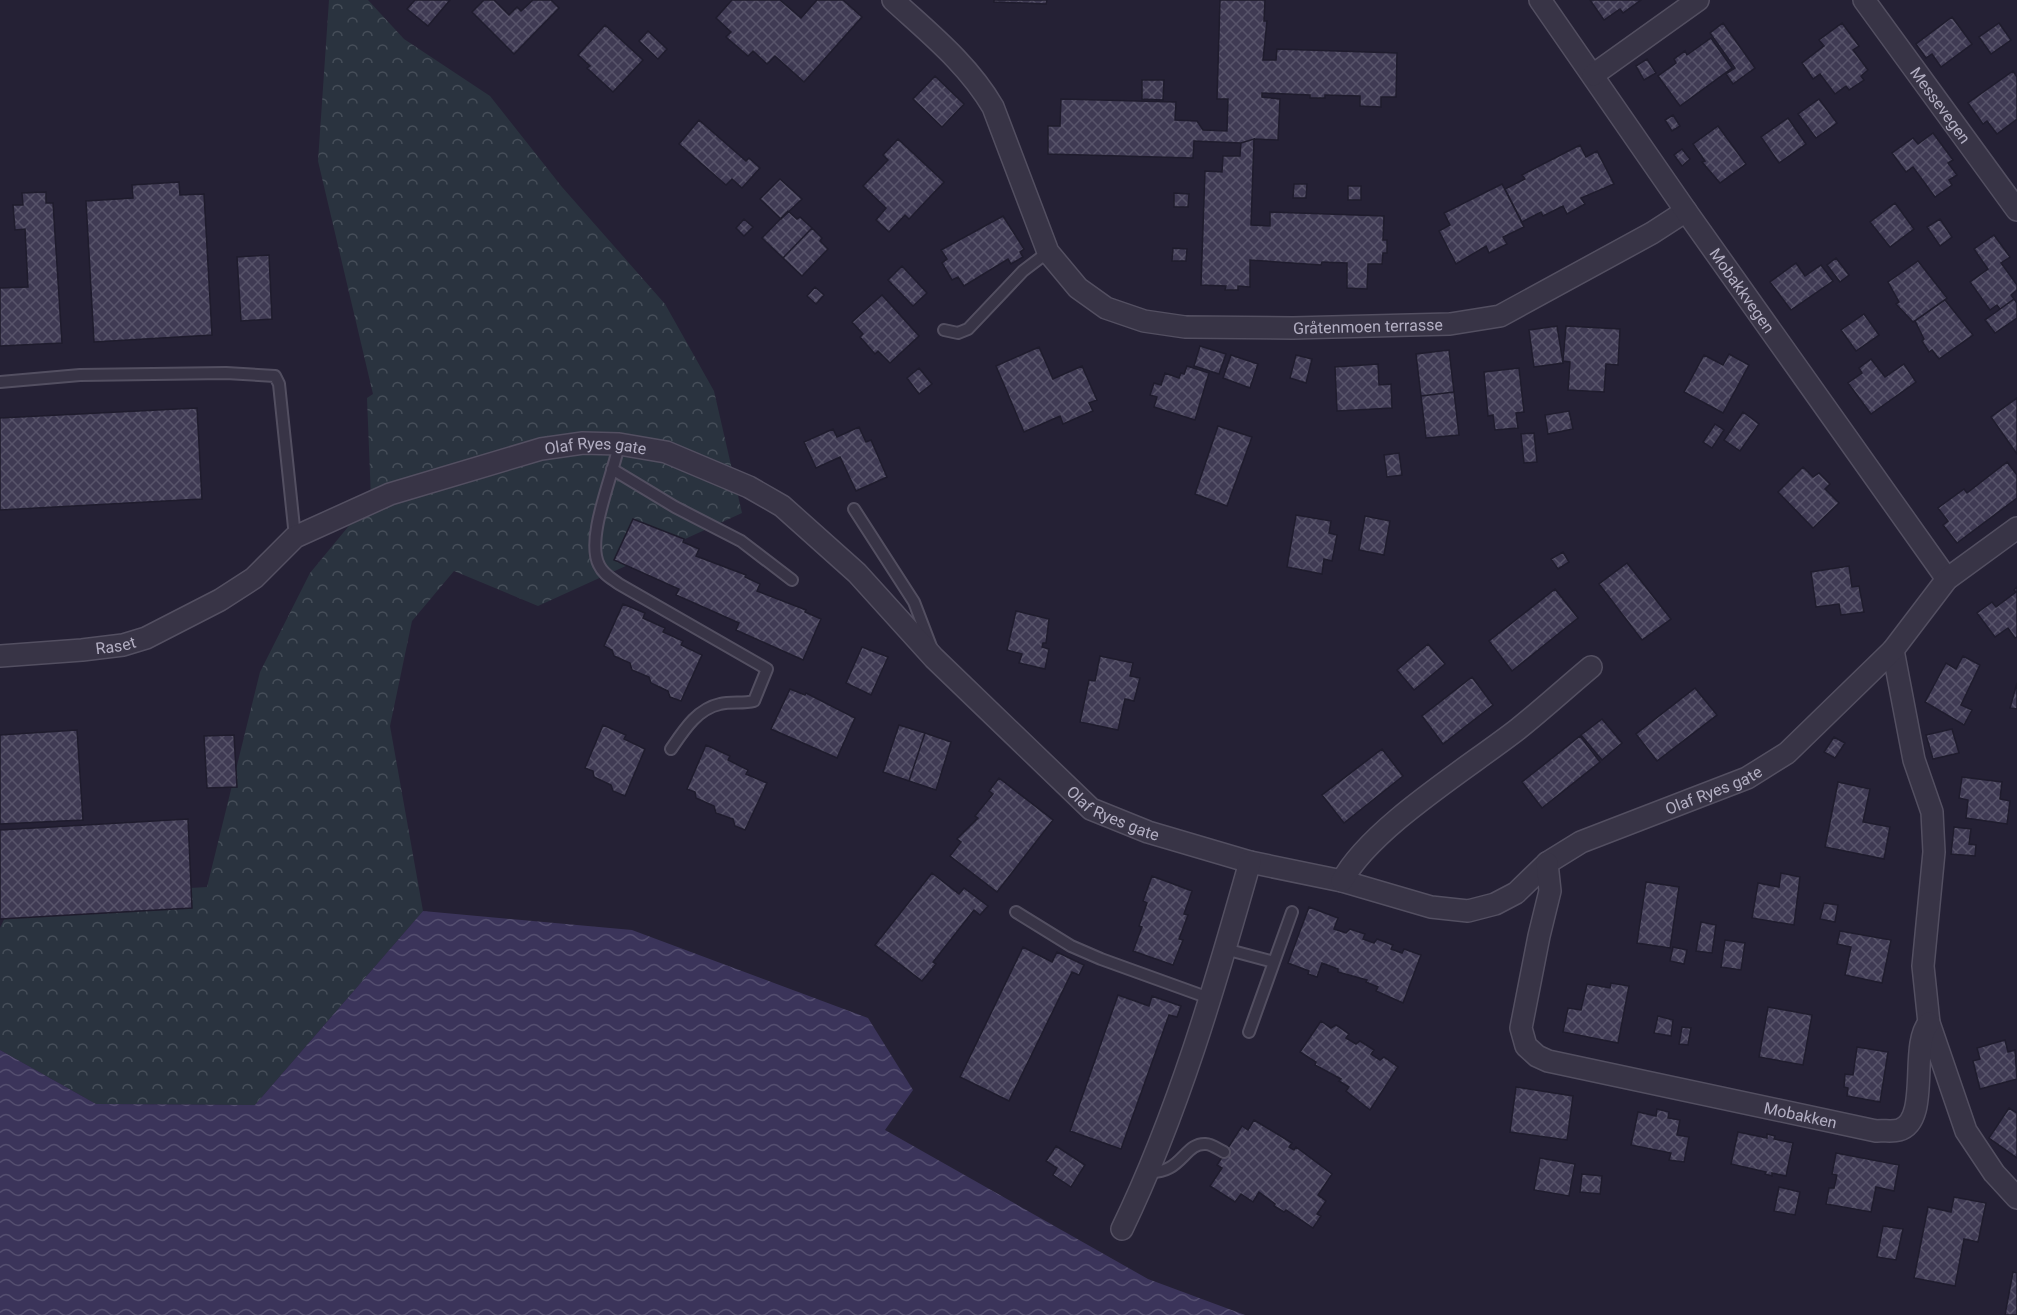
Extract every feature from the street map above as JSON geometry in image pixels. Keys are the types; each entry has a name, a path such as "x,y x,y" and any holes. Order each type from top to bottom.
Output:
{"street":[{"name":"Gråtenmoen terrasse","path":"893,0 969,70 982,88 993,107 1048,252 1078,288 1106,308 1144,321 1185,327 1293,328 1450,324 1500,316 1652,233 1686,211"},
{"name":"Mobakkvegen","path":"1540,0 1686,211 1947,579"},
{"path":"1593,75 1698,0"},
{"name":"Messevegen","path":"1864,0 2017,210"},
{"name":"Olaf Ryes gate","path":"220,600 254,578 295,537 390,494 468,469 541,449 583,443 619,444 676,456 749,487 782,506 857,573 934,658 1091,808 1148,832 1250,862 1341,881 1431,907 1468,911 1495,904 1516,893 1547,863 1581,842 1757,772 1787,753 1893,650 1947,579 2017,528"},
{"name":"Raset","path":"0,656 123,645 176,624 220,600"},
{"name":"Mobakken","path":"1893,650 1914,760 1932,812 1934,852 1923,966 1929,1023 1965,1131 1994,1173 2017,1198"},
{"path":"1341,881 1350,865 1376,839 1518,729 1591,667"},
{"path":"1122,1229 1147,1172 1191,1056 1250,862"},
{"name":"Mobakken","path":"1547,863 1550,891 1525,1002 1522,1036 1526,1046 1537,1056 1559,1064 1867,1129 1900,1130 1908,1124 1916,1105 1921,1038 1929,1023"}],"lane":[{"path":"944,330 958,333 968,329 1023,271 1048,252"},
{"path":"0,382 80,375 226,373 275,376 279,384 295,537"},
{"path":"619,444 595,544 595,555 606,575 767,669 754,701 721,704 705,711 687,726 670,748"},
{"path":"612,469 675,507 741,541 792,580"},
{"path":"854,509 914,602 928,632 934,658"},
{"path":"1016,912 1071,946 1209,998"},
{"path":"1250,1032 1292,912"},
{"path":"1225,949 1274,962"},
{"path":"1147,1172 1169,1171 1197,1146 1206,1144 1224,1152"}],"green space":[{"path":"329,0 368,0 404,39 490,96 562,187 665,304 714,391 742,513 538,606 454,571 412,621 390,726 423,911 255,1105 96,1104 0,1050 0,928 14,898 207,887 260,672 310,573 371,499 367,398 373,394 318,161"}],"water":[{"path":"423,911 632,930 868,1018 913,1090 885,1130 1148,1279 1245,1315 0,1315 0,1050 96,1104 255,1105"}],"building":[{"path":"415,0 450,0 428,26 407,9"},
{"path":"484,0 494,0 509,15 517,7 521,11 533,0 551,0 559,8 514,54 472,12"},
{"path":"732,0 780,0 801,18 817,0 843,0 862,17 804,82 775,56 767,64 753,51 748,56 726,37 731,32 716,18"},
{"path":"994,0 1047,0 1046,4 994,2"},
{"path":"1220,0 1265,0 1264,21 1267,21 1263,60 1276,60 1277,49 1397,53 1396,97 1381,97 1381,107 1360,106 1360,96 1325,95 1325,98 1310,98 1310,95 1262,93 1262,97 1280,99 1278,140 1254,139 1241,143 1194,141 1193,158 1048,154 1048,126 1060,126 1061,99 1176,102 1175,120 1197,121 1203,130 1227,131 1228,99 1217,99"},
{"path":"1590,0 1641,0 1623,13 1620,9 1604,20"},
{"path":"1952,17 1972,44 1941,67 1932,54 1926,58 1916,44"},
{"path":"1723,23 1755,68 1733,84 1726,74 1735,68 1710,33"},
{"path":"1842,23 1859,46 1853,50 1868,70 1861,76 1864,80 1849,90 1846,86 1835,94 1820,74 1813,79 1802,63 1824,46 1819,40"},
{"path":"1999,23 2011,40 1991,54 1979,37"},
{"path":"605,25 643,60 613,92 587,68 590,66 578,55"},
{"path":"648,31 667,49 658,59 639,41"},
{"path":"1711,38 1732,68 1680,106 1658,76 1676,63 1674,59 1685,51 1687,55"},
{"path":"1647,59 1656,73 1644,80 1636,66"},
{"path":"2013,71 2017,77 2017,119 1997,134 1987,121 1983,124 1968,103"},
{"path":"935,76 964,104 942,127 913,99"},
{"path":"1142,80 1164,80 1163,100 1142,99"},
{"path":"1819,99 1837,123 1816,138 1798,114"},
{"path":"1673,115 1680,126 1672,131 1665,120"},
{"path":"1788,118 1806,144 1779,163 1761,137"},
{"path":"699,120 746,161 749,158 760,168 742,188 732,179 726,185 679,144"},
{"path":"1718,126 1746,164 1720,183 1702,162 1705,161 1693,144"},
{"path":"1933,133 1953,160 1948,163 1957,175 1949,180 1952,185 1935,197 1913,167 1906,172 1892,153 1913,138 1918,144"},
{"path":"898,139 944,182 909,219 905,215 889,232 876,220 886,208 863,186 888,160 883,155"},
{"path":"1254,139 1251,225 1270,226 1270,212 1384,216 1383,240 1387,240 1387,253 1383,253 1382,264 1368,264 1367,289 1347,288 1347,263 1322,262 1321,265 1250,260 1250,287 1238,286 1238,290 1225,290 1226,286 1201,285 1205,171 1222,172 1223,156 1240,156 1241,143"},
{"path":"1580,145 1586,157 1597,151 1614,184 1581,198 1585,204 1567,214 1563,206 1543,216 1541,212 1522,222 1505,189 1525,179 1522,175"},
{"path":"1682,149 1690,159 1682,166 1674,155"},
{"path":"780,179 802,199 781,219 760,199"},
{"path":"179,182 180,195 204,194 212,335 94,342 86,201 133,198 132,185"},
{"path":"1294,184 1307,184 1306,198 1293,198"},
{"path":"1502,184 1524,227 1503,237 1507,244 1489,253 1486,246 1456,264 1439,231 1450,225 1444,213"},
{"path":"1348,186 1361,186 1361,200 1348,200"},
{"path":"46,192 46,203 53,203 62,343 0,346 0,288 28,287 25,229 15,230 13,205 23,205 22,193"},
{"path":"1174,193 1189,194 1188,207 1174,207"},
{"path":"1895,203 1914,229 1890,247 1870,222"},
{"path":"788,211 797,219 800,217 812,228 783,258 762,238"},
{"path":"1003,216 1024,249 1020,252 1023,257 1011,264 1008,259 964,286 958,277 952,280 942,263 947,259 941,250"},
{"path":"744,219 753,227 744,236 736,228"},
{"path":"1940,219 1952,237 1940,246 1927,227"},
{"path":"812,228 822,238 820,241 828,249 802,276 783,258"},
{"path":"1994,235 2010,257 2001,263 2017,285 2017,290 2011,295 2014,299 2000,309 1997,305 1990,310 1970,282 1988,269 1974,249"},
{"path":"1173,248 1187,249 1186,261 1172,261"},
{"path":"269,255 272,319 241,321 237,257"},
{"path":"1836,258 1849,275 1840,282 1827,265"},
{"path":"1918,261 1947,298 1913,322 1896,304 1899,302 1888,282"},
{"path":"1796,263 1805,276 1821,265 1833,281 1791,310 1770,282"},
{"path":"902,266 927,293 913,306 888,280"},
{"path":"815,287 824,295 816,304 807,296"},
{"path":"882,295 919,336 890,363 878,351 875,354 860,337 863,334 852,322"},
{"path":"2014,299 2017,303 2017,318 1995,333 1985,320"},
{"path":"1945,300 1973,335 1939,359 1932,350 1929,352 1922,341 1924,339 1915,321"},
{"path":"1864,314 1879,335 1856,351 1841,330"},
{"path":"1557,326 1563,363 1534,367 1529,330"},
{"path":"1566,326 1620,329 1618,365 1606,364 1604,392 1568,390 1570,362 1563,361"},
{"path":"1200,346 1226,354 1219,374 1194,366"},
{"path":"1039,347 1053,379 1082,366 1097,400 1089,403 1093,411 1063,424 1060,416 1024,432 996,366"},
{"path":"1449,350 1454,392 1421,396 1416,354"},
{"path":"1729,354 1749,365 1723,413 1684,392 1704,355 1723,365"},
{"path":"1231,355 1258,364 1250,388 1223,378"},
{"path":"1296,355 1312,359 1306,383 1290,378"},
{"path":"1871,359 1885,377 1904,364 1916,382 1871,414 1848,383 1862,373 1859,368"},
{"path":"1378,364 1379,385 1391,384 1392,408 1337,411 1335,367"},
{"path":"1187,366 1209,373 1195,420 1154,407 1157,397 1150,395 1154,383 1161,385 1165,373 1179,378 1181,373 1184,374"},
{"path":"919,368 932,384 919,394 907,378"},
{"path":"1519,368 1524,412 1516,413 1518,428 1495,430 1493,415 1488,416 1484,372"},
{"path":"1454,392 1459,435 1426,438 1421,396"},
{"path":"2017,398 2017,454 1991,417"},
{"path":"197,408 202,499 0,510 0,418"},
{"path":"1569,411 1573,429 1548,434 1545,415"},
{"path":"1743,412 1759,424 1740,451 1724,440"},
{"path":"1715,424 1724,430 1712,448 1703,442"},
{"path":"1218,426 1252,437 1227,506 1195,494"},
{"path":"859,427 866,442 871,440 887,477 856,491 840,457 816,468 804,442 833,429 837,437"},
{"path":"1534,433 1537,462 1524,463 1521,434"},
{"path":"1399,453 1402,475 1387,477 1384,455"},
{"path":"2007,462 2017,475 2017,498 1957,543 1943,525 1948,521 1938,508 1964,489 1967,493"},
{"path":"1803,467 1813,477 1819,473 1830,484 1825,489 1839,503 1813,528 1778,492"},
{"path":"1296,515 1331,521 1329,533 1337,535 1332,561 1324,559 1322,574 1287,567"},
{"path":"1365,516 1390,521 1384,555 1359,550"},
{"path":"633,519 684,539 683,542 699,549 696,556 746,575 745,577 760,584 757,591 806,610 805,612 821,619 803,660 736,630 739,623 676,595 679,589 614,560"},
{"path":"1563,552 1569,562 1558,569 1551,559"},
{"path":"1627,563 1671,619 1642,640 1599,584"},
{"path":"1849,566 1852,587 1859,586 1864,612 1841,615 1839,604 1816,607 1811,572"},
{"path":"2017,587 2017,637 2015,638 2008,628 1995,637 1977,613 1992,602 1996,607 2016,592 2014,590"},
{"path":"1555,589 1578,618 1512,671 1489,641"},
{"path":"623,604 645,613 643,618 665,628 663,632 683,641 681,645 702,655 681,701 670,697 668,691 651,683 649,677 632,670 630,663 614,656 612,650 604,646"},
{"path":"1016,611 1049,619 1046,643 1043,643 1042,647 1049,649 1045,669 1019,663 1022,654 1007,650"},
{"path":"1428,644 1445,664 1414,690 1397,670"},
{"path":"862,647 888,657 871,695 846,683"},
{"path":"1100,656 1133,663 1130,676 1140,678 1134,701 1125,699 1118,730 1080,722 1089,680 1095,681"},
{"path":"1963,656 1980,665 1961,705 1972,710 1964,725 1925,702 1946,663 1956,669"},
{"path":"1472,677 1493,705 1443,744 1422,716"},
{"path":"2017,683 2017,709 2010,708"},
{"path":"1695,688 1717,715 1657,761 1636,734"},
{"path":"790,689 805,695 806,693 855,718 837,758 771,729"},
{"path":"1602,719 1622,743 1602,760 1581,735"},
{"path":"603,725 626,735 624,739 645,749 625,796 613,791 611,785 594,777 593,771 585,768"},
{"path":"899,725 925,733 909,781 883,772"},
{"path":"1952,729 1959,753 1933,759 1926,735"},
{"path":"77,730 83,820 0,824 0,735"},
{"path":"925,733 951,742 936,790 909,781"},
{"path":"234,735 237,787 207,788 204,736"},
{"path":"1580,736 1600,762 1542,808 1522,782"},
{"path":"1834,737 1845,743 1835,758 1824,752"},
{"path":"706,745 730,756 728,760 748,770 746,774 767,783 745,830 735,826 733,819 716,813 714,806 696,798 695,792 687,789"},
{"path":"1382,749 1403,776 1344,823 1322,795"},
{"path":"1962,777 2002,782 2000,799 2010,801 2007,824 1966,818 1968,800 1959,798"},
{"path":"999,778 1053,820 997,892 950,856 961,842 957,839 978,818 975,816 993,794 989,791"},
{"path":"1838,782 1870,789 1863,822 1890,827 1884,859 1825,847"},
{"path":"188,819 192,908 0,919 0,830"},
{"path":"1954,827 1971,829 1969,844 1976,845 1975,856 1951,854"},
{"path":"932,873 959,894 964,888 988,906 980,915 974,910 933,962 936,964 922,981 875,945"},
{"path":"1781,873 1800,877 1794,925 1752,918 1758,883 1779,887"},
{"path":"1152,876 1192,891 1184,914 1188,915 1179,939 1183,940 1173,965 1133,951 1142,927 1139,926 1147,903 1143,901"},
{"path":"1646,882 1679,887 1670,948 1637,943"},
{"path":"1824,903 1838,905 1835,922 1820,919"},
{"path":"1309,907 1338,918 1334,929 1346,933 1350,929 1365,934 1363,939 1374,943 1377,939 1393,945 1391,949 1402,953 1404,949 1421,955 1403,1003 1376,991 1378,987 1366,982 1367,980 1338,972 1338,969 1322,963 1317,977 1308,974 1309,971 1288,963"},
{"path":"1701,922 1716,925 1712,953 1696,951"},
{"path":"1840,931 1891,940 1882,983 1845,975 1851,947 1837,944"},
{"path":"1725,940 1745,943 1741,970 1721,967"},
{"path":"1023,947 1052,962 1057,952 1084,965 1079,975 1072,972 1009,1101 960,1077"},
{"path":"1673,947 1687,950 1684,964 1670,961"},
{"path":"1611,983 1629,986 1618,1043 1563,1032 1568,1008 1581,1010 1587,984 1610,988"},
{"path":"1118,995 1149,1006 1152,996 1181,1006 1177,1017 1169,1015 1121,1149 1070,1131"},
{"path":"1768,1007 1812,1015 1803,1065 1759,1057"},
{"path":"1658,1016 1673,1020 1671,1036 1654,1033"},
{"path":"1321,1021 1331,1028 1336,1025 1349,1034 1346,1038 1356,1044 1360,1041 1374,1050 1371,1054 1380,1060 1384,1057 1398,1067 1370,1110 1346,1091 1349,1087 1339,1081 1341,1079 1315,1065 1316,1062 1300,1052"},
{"path":"1682,1027 1691,1028 1688,1045 1679,1044"},
{"path":"2005,1040 2008,1052 2015,1050 2017,1079 1980,1089 1973,1061 1980,1059 1977,1048"},
{"path":"1857,1047 1888,1052 1880,1102 1847,1096 1848,1088 1844,1087 1845,1074 1853,1075"},
{"path":"1516,1087 1573,1096 1567,1140 1510,1132"},
{"path":"2009,1108 2017,1113 2017,1158 1989,1138"},
{"path":"1657,1109 1669,1112 1668,1118 1680,1120 1677,1135 1689,1137 1684,1162 1669,1160 1671,1153 1631,1145 1638,1112 1656,1116"},
{"path":"1254,1120 1292,1143 1289,1147 1294,1150 1296,1147 1332,1174 1318,1195 1326,1201 1317,1214 1321,1216 1313,1228 1286,1210 1284,1212 1274,1206 1275,1204 1259,1192 1253,1202 1241,1194 1235,1202 1210,1186 1222,1168 1217,1165 1242,1126 1248,1130"},
{"path":"1738,1132 1767,1138 1767,1134 1775,1136 1774,1139 1793,1143 1786,1176 1772,1173 1772,1176 1765,1174 1766,1172 1731,1164"},
{"path":"1056,1146 1085,1165 1071,1187 1053,1175 1057,1168 1046,1161"},
{"path":"1836,1153 1899,1165 1894,1191 1876,1187 1871,1212 1826,1204 1829,1188 1834,1188 1837,1175 1832,1174"},
{"path":"1540,1158 1575,1164 1569,1196 1534,1190"},
{"path":"1582,1174 1602,1176 1600,1194 1580,1192"},
{"path":"1779,1187 1800,1192 1795,1215 1774,1211"},
{"path":"1954,1197 1986,1203 1978,1242 1964,1239 1955,1286 1914,1278 1928,1207 1951,1212"},
{"path":"1883,1226 1903,1229 1896,1260 1877,1257"},
{"path":"2013,1272 2017,1273 2017,1315 2005,1315"}]}
